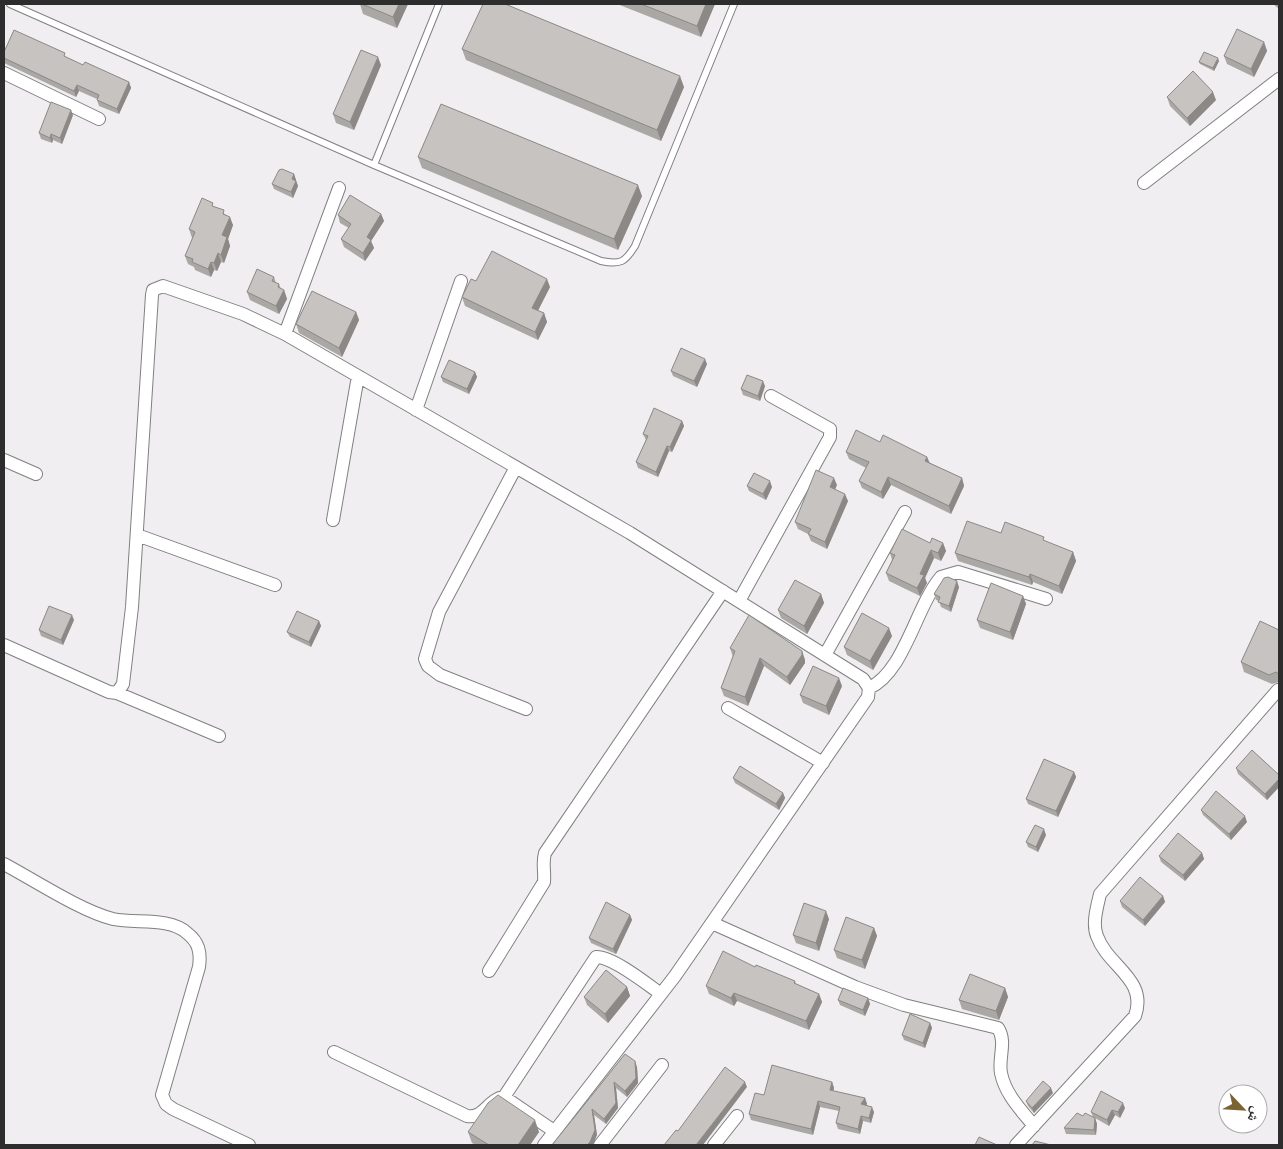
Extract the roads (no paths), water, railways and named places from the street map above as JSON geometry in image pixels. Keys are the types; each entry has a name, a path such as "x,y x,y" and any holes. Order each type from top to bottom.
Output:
{"street":[{"path":"4,73 99,119"},
{"path":"1144,183 1279,80"},
{"path":"285,334 339,188"},
{"path":"416,410 461,281"},
{"path":"117,693 122,684 124,674 137,535 153,290 163,286 243,314 285,334 630,533 863,679 869,688 868,697 662,994 544,1145"},
{"path":"333,520 358,376"},
{"path":"739,601 830,437 830,429 771,396"},
{"path":"4,460 36,474"},
{"path":"516,467 439,612 425,659 428,666 440,675 526,709"},
{"path":"825,655 905,512"},
{"path":"137,535 275,585"},
{"path":"869,688 880,684 891,669 941,577 958,572 1046,599"},
{"path":"489,970 544,882 545,873 542,861 545,853 723,591"},
{"path":"4,645 109,692 117,693 219,736"},
{"path":"1016,1145 1135,1016 1138,1005 1137,991 1126,975 1106,955 1096,935 1096,910 1100,894 1278,690"},
{"path":"728,708 822,763"},
{"path":"4,864 98,914 132,923 172,925 187,932 197,943 201,955 199,967 166,1074 162,1095 166,1104 173,1109 249,1145"},
{"path":"712,923 855,987 904,1005 998,1028 1002,1038 1000,1066 1003,1081 1010,1097 1034,1126"},
{"path":"504,1097 596,957 612,961 662,994"},
{"path":"334,1052 467,1116 474,1117 481,1114 496,1098 504,1097 554,1131"},
{"path":"600,1145 662,1065"},
{"path":"714,1145 737,1116"}],"lane":[{"path":"10,4 374,165 601,261 614,264 626,260 643,227 734,4"},
{"path":"374,165 439,4"}]}
